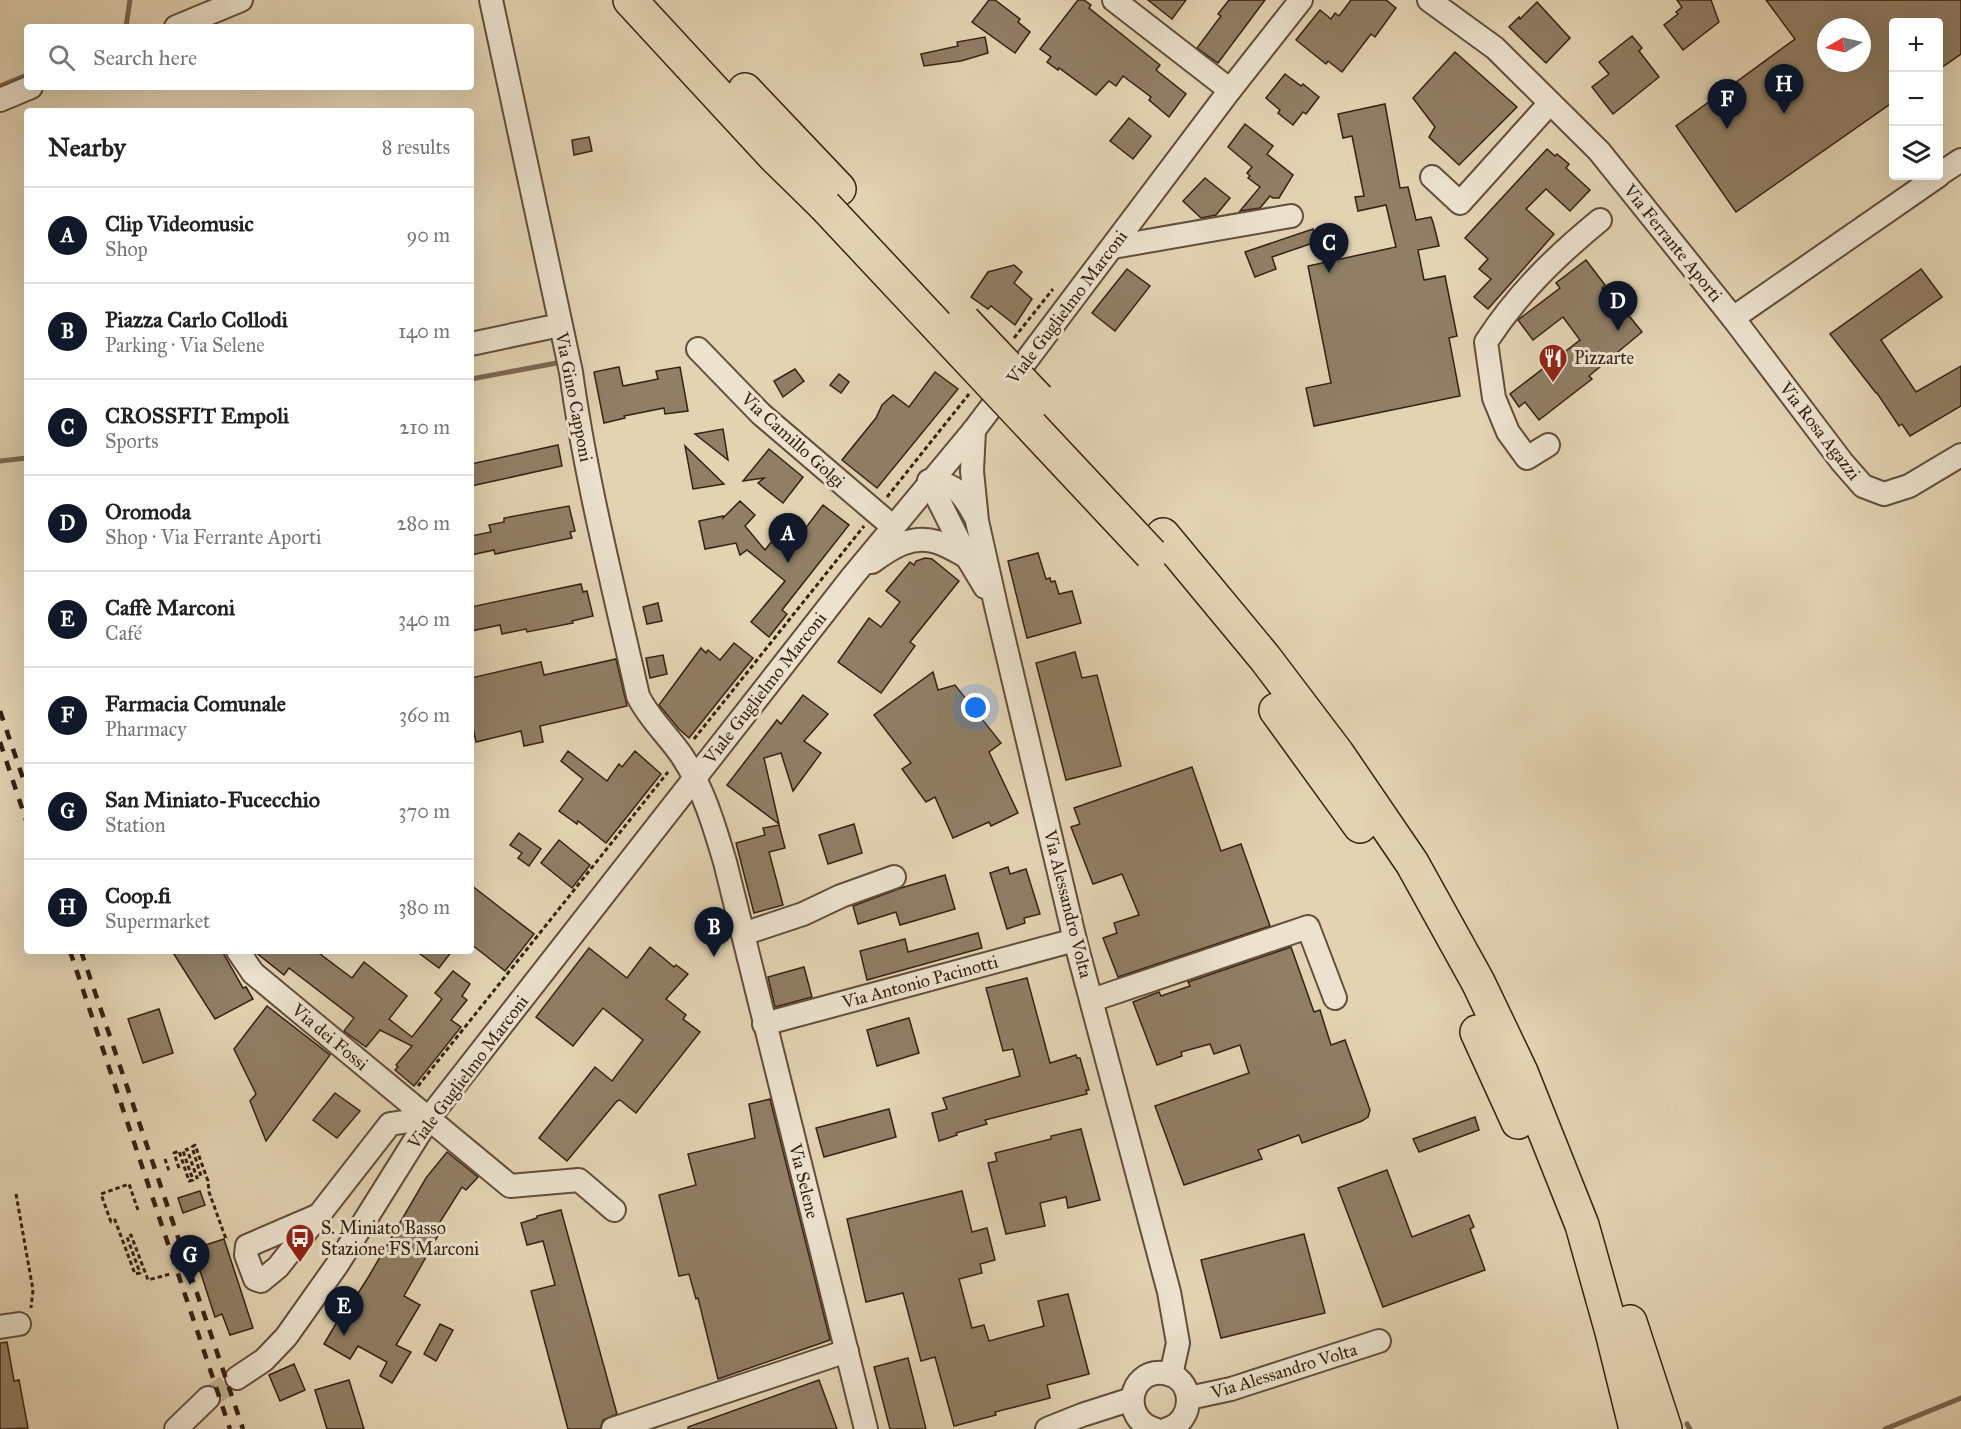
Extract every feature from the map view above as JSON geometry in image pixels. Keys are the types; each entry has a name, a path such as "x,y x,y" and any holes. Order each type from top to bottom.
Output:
{"highway":[{"path":"630,0 776,157 832,197"},
{"path":"659,0 832,197 1265,657 1337,753 1412,863 1478,982 1521,1072 1582,1225 1636,1429"},
{"path":"1157,544 1389,866 1455,986 1501,1082 1558,1219 1579,1289 1615,1429"},
{"path":"1521,1072 1572,1160 1632,1328 1665,1429"}],"street":[{"path":"183,24 241,0"},
{"name":"Via Gino Capponi","path":"491,0 638,696 645,711 681,755 695,778"},
{"path":"1114,0 1230,90"},
{"name":"Viale Guglielmo Marconi","path":"237,1378 264,1360 286,1337 337,1265 429,1118 852,577 884,519 929,481 974,430 1230,90 1301,0"},
{"name":"Via Ferrante Aporti","path":"1430,0 1495,48 1599,151 1733,318 1931,180"},
{"path":"0,100 24,90"},
{"path":"1432,177 1460,203 1550,103"},
{"name":"Via Ferrante Aporti","path":"1943,172 1961,160"},
{"path":"1113,247 1291,216"},
{"path":"1548,445 1527,458 1508,432 1494,398 1486,342 1508,310 1524,292 1564,250 1600,220"},
{"name":"Via Rosa Agazzi","path":"1733,318 1842,462 1863,486 1884,494 1909,486 1961,455"},
{"path":"474,343 560,325"},
{"name":"Via Camillo Golgi","path":"698,349 760,414 884,519"},
{"name":"Via Alessandro Volta","path":"974,430 972,471 977,521 996,606 1075,940 1170,1292 1178,1343 1171,1375 1183,1384 1189,1398 1185,1416 1178,1424 1167,1429"},
{"path":"929,481 949,486 964,495 977,521"},
{"path":"929,481 967,557 996,606"},
{"path":"852,577 885,552 899,544 915,540 938,542 967,557"},
{"name":"Via Selene","path":"695,778 704,794 726,862 764,1024 866,1429"},
{"path":"743,934 803,914 841,896 894,877"},
{"path":"1092,1000 1308,927 1335,998"},
{"name":"Via Antonio Pacinotti","path":"764,1024 1075,940"},
{"name":"Via dei Fossi","path":"240,954 253,973 510,1186 579,1179 614,1210"},
{"path":"736,973 759,1001"},
{"path":"320,1215 390,1124 429,1118"},
{"name":"Via Alessandro Volta","path":"1189,1398 1231,1389 1379,1341"},
{"path":"613,1429 847,1352"},
{"path":"1154,1429 1143,1424 1136,1417 1132,1399 1138,1383 1145,1377 1153,1374 1171,1375"},
{"path":"176,1429 208,1398"},
{"path":"1047,1429 1132,1399"}],"path":[{"path":"1010,343 1054,287"},
{"path":"411,1095 681,755 884,519 972,390"},
{"path":"179,1168 174,1153 179,1151 189,1181 193,1180 183,1151 187,1149 198,1178 201,1176 192,1147 195,1145 226,1239"},
{"path":"165,1158 169,1171"},
{"path":"138,1209 129,1184 100,1194 111,1222 115,1220 135,1274 140,1273 127,1237 131,1235 148,1280 170,1274"},
{"path":"10,1326 32,1307 33,1290 16,1194"}],"building":[{"path":"989,0 995,0 1020,19 1018,22 1030,32 1015,53 972,22"},
{"path":"1078,0 1084,0 1091,5 1089,8 1160,65 1156,70 1186,94 1169,117 1149,100 1151,97 1123,76 1116,86 1109,81 1096,95 1047,62 1051,57 1040,49"},
{"path":"1148,0 1186,0 1172,19"},
{"path":"1229,0 1265,0 1218,63 1197,48 1221,16 1218,14"},
{"path":"1351,0 1386,0 1396,8 1375,37 1371,34 1342,72 1328,61 1326,64 1296,40 1320,10 1331,19 1335,13 1339,16"},
{"path":"1677,0 1711,0 1719,22 1683,50 1664,25 1678,14 1676,12 1682,7"},
{"path":"1766,0 1961,0 1961,54 1943,67 1943,18 1889,18 1889,105 1736,212 1676,126 1795,39"},
{"path":"1537,2 1570,38 1546,63 1509,27"},
{"path":"1632,36 1642,48 1639,51 1659,77 1613,114 1592,87 1609,74 1599,62"},
{"path":"985,37 988,53 961,61 924,66 921,54 958,46 957,42"},
{"path":"1455,52 1517,107 1459,165 1429,137 1435,127 1413,98"},
{"path":"1285,74 1301,86 1303,84 1319,97 1306,114 1303,112 1293,125 1278,113 1280,110 1266,98"},
{"path":"1385,104 1400,188 1408,187 1416,220 1431,217 1433,222 1439,246 1418,250 1424,280 1445,276 1457,336 1449,338 1460,396 1314,426 1306,388 1331,383 1308,266 1396,247 1386,205 1358,211 1355,197 1364,196 1352,136 1343,138 1338,114"},
{"path":"1129,118 1151,136 1133,159 1110,141"},
{"path":"1245,124 1273,146 1267,154 1293,175 1279,198 1270,196 1260,208 1240,211 1260,187 1248,178 1250,176 1247,173 1252,167 1228,147"},
{"path":"589,137 592,151 574,155 572,140"},
{"path":"1547,149 1569,164 1566,168 1590,190 1570,211 1546,189 1526,209 1554,234 1488,309 1474,297 1491,279 1479,269 1488,259 1465,238"},
{"path":"1205,178 1230,198 1216,215 1201,218 1183,201"},
{"path":"1313,229 1316,242 1272,257 1276,269 1255,277 1245,252"},
{"path":"1586,260 1605,285 1602,288 1618,309 1622,307 1642,332 1589,376 1592,379 1539,420 1525,402 1519,407 1510,394 1580,340 1563,317 1533,340 1518,320 1560,288 1556,283"},
{"path":"1014,265 1022,272 1014,283 1032,299 1015,325 991,306 988,309 971,297 988,272"},
{"path":"1127,269 1150,286 1115,331 1092,313"},
{"path":"1921,269 1942,297 1881,340 1916,392 1961,366 1961,406 1910,436 1902,424 1899,426 1877,393 1830,334"},
{"path":"619,367 623,386 658,379 656,371 680,367 688,411 665,414 664,408 624,416 625,418 604,423 594,372"},
{"path":"795,369 804,381 783,397 774,381"},
{"path":"935,372 958,389 877,488 842,460 876,418 882,405 893,395 909,407"},
{"path":"839,374 849,382 841,393 830,385"},
{"path":"723,429 728,460 695,434"},
{"path":"558,445 562,466 474,485 474,463"},
{"path":"685,446 724,484 693,489"},
{"path":"769,449 803,477 783,503 758,483 764,478 743,481"},
{"path":"740,501 755,515 745,526 765,550 787,522 802,533 823,505 849,525 782,610 787,614 769,637 751,622 785,581 747,550 740,555 736,543 705,549 699,521 723,516 723,518"},
{"path":"569,506 575,531 570,532 572,538 495,554 494,550 474,554 474,535 491,532 489,525 504,522 504,518"},
{"path":"1038,553 1046,579 1050,578 1051,582 1055,581 1059,594 1072,591 1081,623 1027,638 1008,561"},
{"path":"925,558 932,559 959,581 910,642 915,646 881,693 838,662 869,618 881,627 900,602 886,591 910,562 914,565 916,561"},
{"path":"581,584 583,592 587,591 593,616 572,621 573,623 527,632 526,629 502,634 500,625 474,630 474,606"},
{"path":"658,603 662,621 647,624 643,607"},
{"path":"734,643 753,658 689,738 659,705 701,648 706,653 708,650 720,660"},
{"path":"1075,652 1082,678 1097,675 1121,766 1066,780 1036,663"},
{"path":"663,655 667,674 650,678 646,658"},
{"path":"616,659 627,706 540,726 543,742 524,746 521,731 476,742 474,677 541,662 544,675"},
{"path":"933,672 938,690 955,685 1001,743 989,752 1018,813 991,826 989,822 953,838 935,797 926,802 902,769 911,763 874,715"},
{"path":"803,695 828,714 804,741 821,753 793,791 781,753 764,758 779,824 727,785 777,720 781,724"},
{"path":"568,751 607,781 619,764 622,767 635,751 661,774 606,843 578,821 577,824 559,811 583,779 561,761"},
{"path":"1192,767 1221,851 1241,844 1270,926 1118,977 1103,938 1117,933 1114,923 1139,915 1122,874 1093,884 1071,827 1080,824 1074,808"},
{"path":"854,824 862,853 828,864 819,835"},
{"path":"779,825 785,848 769,852 783,905 754,913 736,843 765,835 763,828"},
{"path":"519,833 541,849 529,866 518,858 522,853 510,845"},
{"path":"559,840 590,865 572,888 541,863"},
{"path":"1008,867 1010,874 1026,869 1040,914 1024,918 1025,923 1007,929 990,873"},
{"path":"945,875 955,909 900,925 896,912 858,924 853,906"},
{"path":"474,887 534,934 505,971 474,946"},
{"path":"978,933 982,948 867,980 860,951 905,939 908,952"},
{"path":"650,947 674,967 676,965 688,974 666,999 686,1015 683,1019 700,1032 636,1113 620,1100 617,1101 567,1161 539,1138 595,1067 612,1081 643,1040 603,1008 573,1046 536,1017 589,948 627,978"},
{"path":"1291,947 1314,1012 1320,1010 1331,1045 1345,1040 1370,1110 1368,1117 1302,1143 1299,1135 1258,1150 1262,1159 1184,1185 1155,1106 1249,1073 1240,1045 1214,1054 1210,1044 1181,1052 1182,1056 1157,1065 1133,1002 1159,992 1161,996 1190,986 1188,982"},
{"path":"174,954 224,954 243,988 246,987 253,999 215,1019"},
{"path":"258,954 320,954 352,978 364,962 407,996 389,1019 412,1037 442,999 435,993 453,971 470,984 462,996 467,1000 451,1020 461,1027 414,1086 395,1070 398,1067 396,1065 412,1046 380,1030 366,1047 344,1031 354,1018 289,968 284,975"},
{"path":"420,954 450,954 439,968"},
{"path":"804,967 812,997 775,1007 768,977"},
{"path":"1027,978 1050,1063 1076,1055 1080,1058 1089,1090 1086,1090 1087,1094 985,1120 987,1124 956,1133 957,1135 939,1141 932,1113 947,1109 943,1098 1020,1076 1013,1049 1003,1051 986,988"},
{"path":"267,1006 330,1055 266,1141 250,1101 256,1094 234,1049"},
{"path":"159,1009 173,1053 143,1063 128,1019"},
{"path":"909,1018 919,1053 877,1066 867,1030"},
{"path":"335,1093 360,1111 337,1138 313,1120"},
{"path":"770,1099 830,1340 718,1379 698,1298 696,1299 689,1274 679,1276 659,1195 696,1185 688,1154 755,1138 749,1104"},
{"path":"889,1109 896,1137 824,1157 816,1128"},
{"path":"1475,1117 1479,1130 1419,1152 1413,1139"},
{"path":"1081,1129 1100,1200 1068,1208 1066,1197 1040,1203 1045,1226 1006,1234 988,1163 997,1161 995,1153"},
{"path":"447,1152 478,1177 466,1190 462,1187 440,1222 444,1225 404,1296 420,1305 396,1345 411,1352 392,1383 380,1376 387,1362 358,1346 350,1359 324,1344 341,1315 343,1317 369,1276 426,1178"},
{"path":"1387,1170 1412,1237 1469,1215 1474,1227 1470,1229 1485,1270 1383,1307 1338,1188"},
{"path":"200,1191 205,1205 183,1213 178,1198"},
{"path":"962,1191 972,1232 987,1228 995,1260 980,1264 982,1273 959,1279 972,1328 984,1325 989,1341 1044,1326 1038,1301 1068,1294 1089,1374 1047,1385 1050,1398 995,1412 996,1415 954,1426 935,1357 921,1361 903,1293 866,1302 847,1219"},
{"path":"561,1210 617,1414 603,1420 600,1429 568,1429 531,1291 555,1285 543,1241 527,1245 521,1223"},
{"path":"1304,1234 1325,1313 1221,1338 1201,1260"},
{"path":"224,1239 253,1328 230,1335 222,1314 215,1317 193,1249"},
{"path":"440,1324 453,1330 436,1361 424,1354"},
{"path":"7,1342 14,1381 19,1380 28,1428 0,1429 0,1343"},
{"path":"908,1358 926,1429 890,1429 874,1367"},
{"path":"294,1364 305,1390 280,1401 269,1375"},
{"path":"349,1380 364,1429 327,1429 315,1390"},
{"path":"819,1380 837,1429 688,1429 688,1427"}],"waterway":[{"path":"126,24 130,0"},
{"path":"0,86 24,76"},
{"path":"474,378 562,362"},
{"path":"0,461 24,458"},
{"path":"1885,1429 1961,1398"},
{"path":"1687,1424 1690,1429"}],"tunnel":[{"path":"208,1398 237,1378"}],"railway":[{"path":"0,711 24,781"},
{"path":"0,742 24,814"},
{"path":"71,954 230,1429"},
{"path":"82,954 243,1429"}],"place":[{"name":"Coop.fi","path":"1784,114"},
{"name":"Farmacia Comunale","path":"1727,129"},
{"name":"CROSSFIT Empoli","path":"1329,273"},
{"name":"Oromoda","path":"1618,331"},
{"name":"Pizzarte","path":"1553,384"},
{"name":"Clip Videomusic","path":"788,563"},
{"name":"Piazza Carlo Collodi","path":"714,957"},
{"name":"S. Miniato Basso Stazione FS Marconi","path":"300,1264"},
{"name":"San Miniato-Fucecchio","path":"190,1285"},
{"name":"Caffè Marconi","path":"344,1336"}]}
